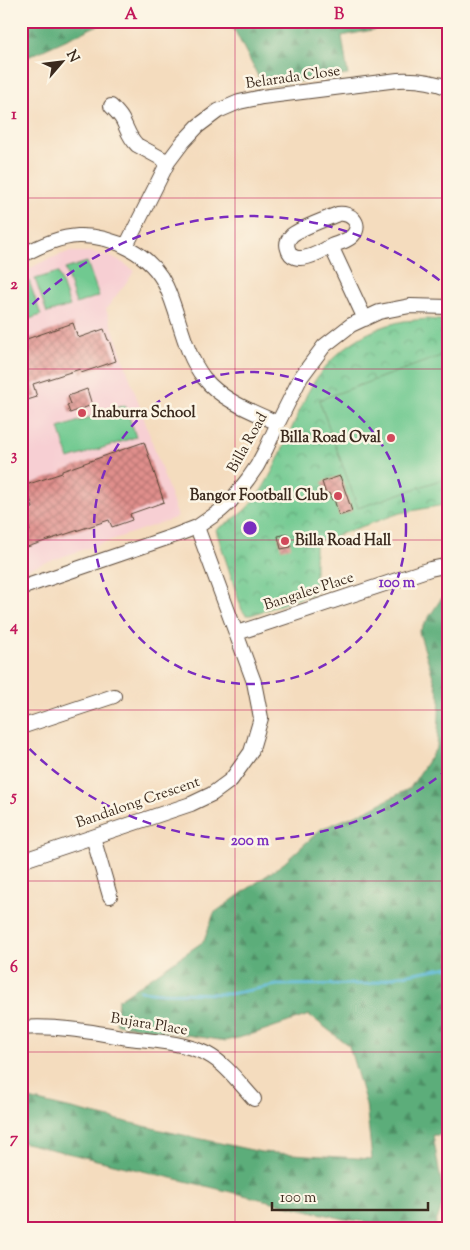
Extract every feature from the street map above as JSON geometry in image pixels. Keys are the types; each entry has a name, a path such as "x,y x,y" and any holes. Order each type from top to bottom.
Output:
{"street":[{"name":"Belarada Close","path":"126,246 168,162 198,126 218,111 239,102 262,97 398,80 431,82 449,88"},
{"path":"111,106 122,118 131,139 137,145 168,162"},
{"path":"338,214 349,215 354,219 356,231 352,236 331,246 312,256 303,258 295,258 290,254 287,247 292,235 300,230 338,214"},
{"path":"23,251 58,240 77,236 90,236 126,246 141,256 162,278 170,295 194,364 204,378 214,388 244,408 278,423"},
{"path":"331,246 365,319"},
{"name":"Billa Road","path":"21,588 197,527 230,502 248,479 266,450 301,377 324,346 351,326 379,312 410,306 449,307"},
{"name":"Bandalong Crescent","path":"21,861 192,804 212,794 232,780 251,752 261,718 254,682 197,527"},
{"name":"Bangalee Place","path":"237,633 430,568 449,565"},
{"path":"21,727 114,696"},
{"path":"93,837 110,896"},
{"name":"Bujara Place","path":"21,1028 39,1026 181,1045 208,1055 218,1062 254,1099"}],"shaded area":[{"name":"Inaburra School","path":"68,252 91,252 117,259 135,271 106,309 178,517 21,571 21,273 46,260"}],"green space":[{"path":"21,21 120,21 96,26 28,57 21,64"},
{"path":"211,21 418,21 342,36 348,75 263,86 234,29"},
{"path":"87,262 99,296 76,304 65,269"},
{"path":"58,272 70,306 47,313 35,279"},
{"path":"29,281 41,315 21,322 21,284"},
{"path":"427,319 449,321 449,504 400,513 315,543 315,593 251,615 246,615 242,610 216,530 244,511 262,489 276,463 307,394 315,380 335,356 347,346 374,330 404,321"},
{"name":"Billa Road Oval","path":"449,353 449,477 358,508 319,400"},
{"path":"125,405 136,437 69,459 59,428"},
{"path":"449,594 449,1135 433,1135 444,1199 434,1229 344,1219 21,1142 21,1097 261,1152 372,1159 366,1104 349,1046 309,1015 226,1041 116,1024 118,1000 204,941 214,913 284,863 321,829 368,810 410,788 437,747 440,699 419,632 443,596"}],"building":[{"path":"73,323 78,338 104,329 116,361 81,373 80,369 33,384 37,397 21,402 21,367 27,365 21,348 21,341"},
{"path":"87,389 92,405 70,413 67,405 71,404 68,396"},
{"path":"144,442 164,502 130,514 132,520 112,527 109,520 21,549 21,534 30,531 26,510 33,508 26,485"},
{"name":"Bangor Football Club","path":"340,476 352,511 339,516 334,499 332,500 329,493 326,494 322,482"},
{"name":"Billa Road Hall","path":"288,534 291,547 281,549 278,536"}],"waterway":[{"path":"140,991 230,994 277,985 370,984 397,976 449,967"}],"place":[{"name":"Inaburra School","path":"82,413"},
{"name":"Billa Road Oval","path":"391,438"},
{"name":"Bangor Football Club","path":"338,496"},
{"name":"Billa Road Hall","path":"285,541"}]}
